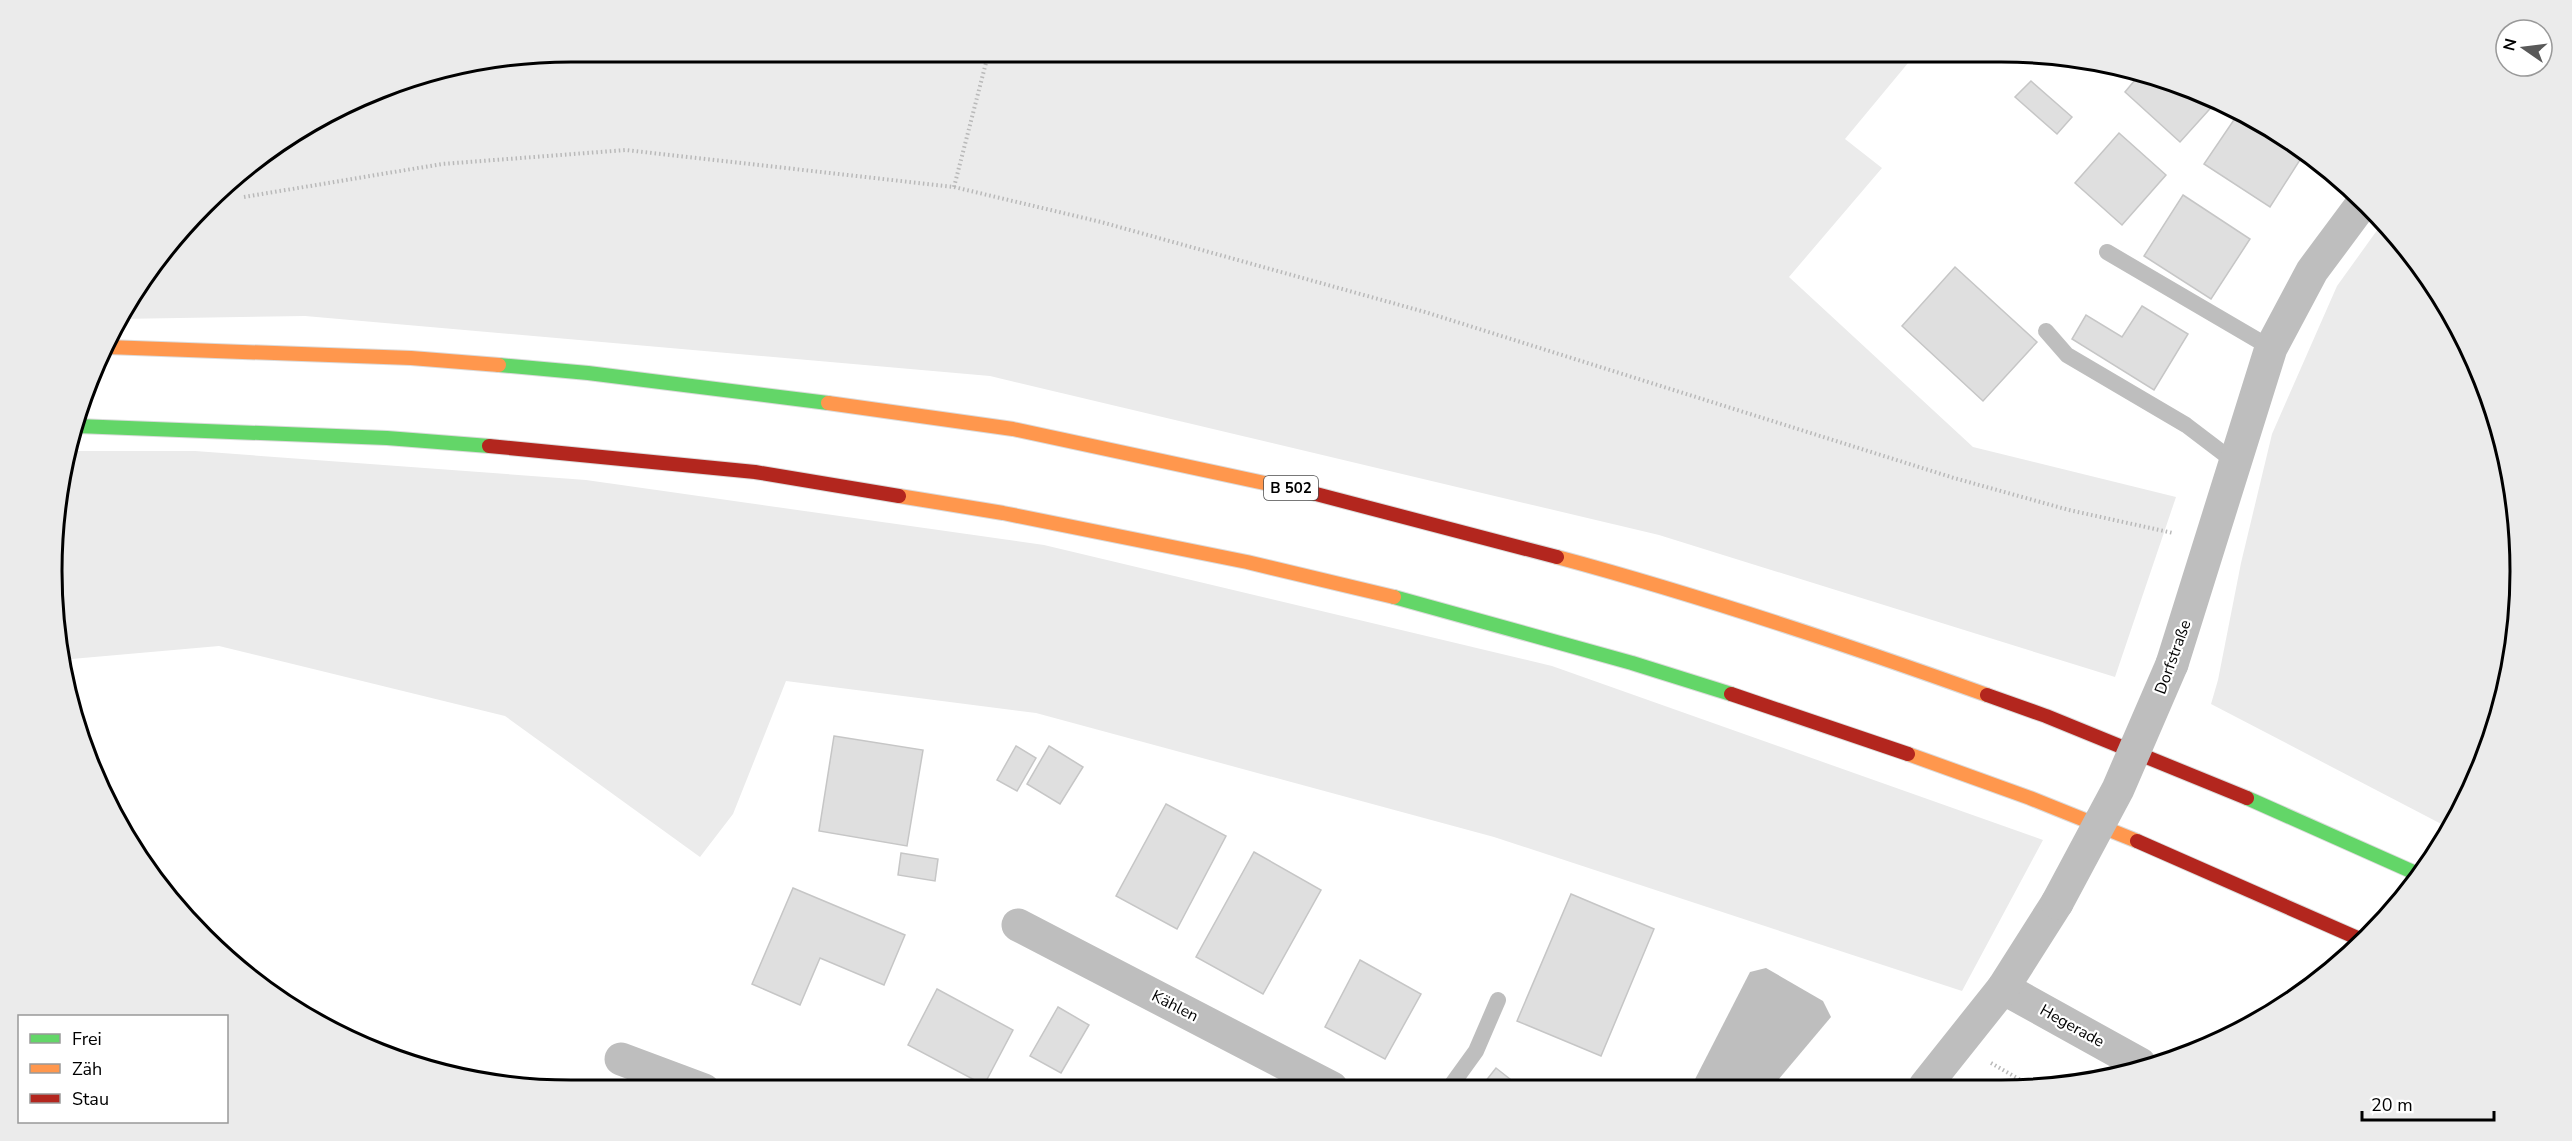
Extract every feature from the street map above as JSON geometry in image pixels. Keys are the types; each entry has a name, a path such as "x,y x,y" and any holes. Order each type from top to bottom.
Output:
{"highway":[{"name":"B 502","path":"113,347 411,358 588,373 749,392 1013,429 1267,482 1423,520 1650,582 1874,654 2046,716 2202,778 2412,871"},
{"path":"83,426 387,438 755,472 1003,513 1247,562 1388,595 1610,656 1787,711 2041,803 2174,856 2354,937"}],"street":[{"name":"Dorfstraße","path":"1930,1080 2003,988 2057,903 2118,789 2172,664 2271,348 2312,271 2358,209"},
{"name":"Kählen","path":"1018,925 1317,1080"},
{"name":"Hegerade","path":"2003,988 2135,1061"},
{"path":"621,1059 677,1080"}],"lane":[{"path":"2107,252 2271,348"},
{"path":"2046,331 2067,354 2186,425 2236,463"},
{"path":"1455,1080 1476,1051 1498,1000"}],"path":[{"path":"954,186 986,62"},
{"path":"244,197 442,164 626,150 954,186 1101,222 1425,312 1953,478 2070,510 2212,541"}],"shaded area":[{"path":"570,62 1909,62 1845,139 1882,168 1789,277 1973,447 2176,497 2115,677 1659,535 990,376 305,316 128,319 147,288 188,235 235,188 288,147 345,114 376,100 471,71 537,63"},
{"path":"2378,229 2425,288 2458,345 2483,407 2501,471 2509,537 2510,570 2509,604 2501,670 2472,765 2442,824 2211,704 2218,680 2241,563 2272,434 2337,286"},
{"path":"76,451 195,451 586,480 1044,545 1552,666 2043,840 1962,991 1494,837 1036,713 786,681 733,814 700,857 505,716 219,646 69,659 63,604 63,537 66,504"},
{"path":"1766,968 1823,1001 1831,1017 1778,1080 1695,1080 1750,972"}],"building":[{"path":"2135,80 2212,107 2180,142 2125,92"},
{"path":"2031,81 2072,117 2057,134 2015,97"},
{"path":"2235,118 2300,159 2270,207 2204,164"},
{"path":"2119,133 2166,175 2122,225 2075,183"},
{"path":"2183,195 2250,239 2211,299 2144,256"},
{"path":"1955,267 2037,342 1983,401 1902,326"},
{"path":"2142,306 2188,334 2154,390 2072,339 2086,315 2122,337"},
{"path":"834,736 923,750 907,846 819,831"},
{"path":"1016,746 1036,758 1017,791 997,780"},
{"path":"1049,746 1083,767 1060,804 1027,784"},
{"path":"1166,804 1226,836 1177,929 1116,896"},
{"path":"1254,852 1321,890 1263,994 1196,957"},
{"path":"901,853 938,859 935,881 898,875"},
{"path":"793,888 905,935 884,985 820,958 800,1005 752,984"},
{"path":"1571,894 1654,929 1601,1056 1517,1021"},
{"path":"1360,960 1421,994 1385,1059 1325,1027"},
{"path":"937,989 1013,1030 987,1080 974,1080 908,1045"},
{"path":"1058,1007 1089,1025 1061,1073 1030,1056"},
{"path":"1496,1068 1511,1080 1487,1080"}],"traffic: fast":[{"path":"499,365 588,373 828,403"},
{"path":"83,426 387,438 489,446"},
{"path":"1394,597 1632,663 1731,694"},
{"path":"2247,798 2412,871"}],"traffic: slow":[{"path":"113,347 411,358 499,365"},
{"path":"828,403 1013,429 1316,494"},
{"path":"899,496 1003,513 1247,562 1394,597"},
{"path":"1557,557 1773,622 1987,695"},
{"path":"1908,754 2030,798 2137,841"}],"traffic: jam":[{"path":"489,446 755,472 899,496"},
{"path":"1316,494 1557,557"},
{"path":"1731,694 1908,754"},
{"path":"1987,695 2046,716 2247,798"},
{"path":"2137,841 2354,937"}]}
